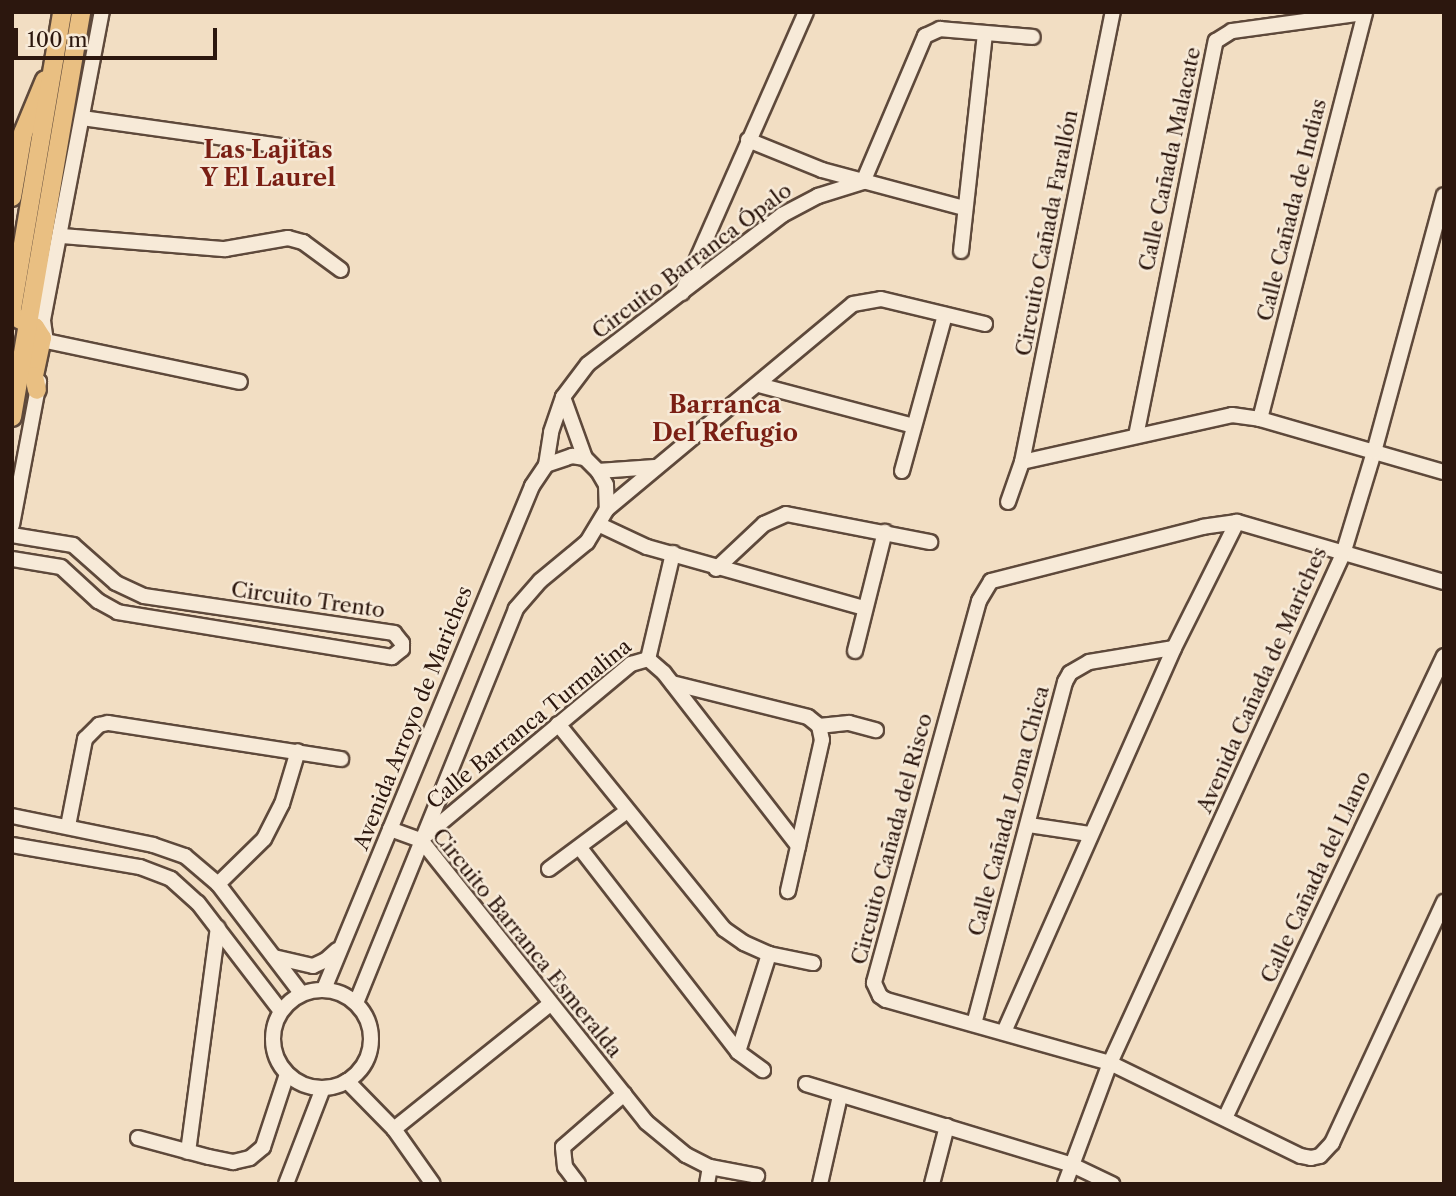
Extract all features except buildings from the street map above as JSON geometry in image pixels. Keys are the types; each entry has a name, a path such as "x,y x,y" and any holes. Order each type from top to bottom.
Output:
{"main road":[{"path":"12,309 62,12"},
{"path":"12,417 20,319 81,12"},
{"path":"12,197 23,132 54,65"},
{"path":"12,333 20,319"},
{"path":"20,319 39,331 42,338 34,376 37,390"}],"street":[{"path":"12,526 46,341 43,320 62,236 102,12"},
{"path":"682,294 806,12"},
{"name":"Circuito Cañada Farallón","path":"1007,502 1022,462 1113,12"},
{"name":"Calle Cañada de Indias","path":"1260,419 1364,13"},
{"name":"Calle Cañada Malacate","path":"1136,436 1216,41 1232,31 1364,13"},
{"path":"863,182 925,36 940,29 1033,37"},
{"path":"961,251 985,34"},
{"path":"82,118 311,150"},
{"name":"Circuito Barranca Ópalo","path":"748,140 822,170 964,208"},
{"path":"818,196 822,170"},
{"name":"Circuito Barranca Ópalo","path":"546,465 551,432 563,397 588,364 782,215 818,196 863,182"},
{"name":"Avenida Cañada de Mariches","path":"1065,1184 1070,1164 1110,1063 1343,554 1374,452 1444,195"},
{"path":"62,236 225,249 288,238 303,242 341,270"},
{"path":"607,509 655,467 759,386 853,304 867,299 881,299 985,324"},
{"path":"902,471 945,315"},
{"path":"46,341 240,382"},
{"path":"759,386 915,426"},
{"path":"356,1003 516,610 540,581 587,542 600,525 607,509 609,496 598,471 585,458 563,397"},
{"path":"1022,462 1232,415 1260,419 1444,472"},
{"path":"546,465 572,456 585,458"},
{"name":"Avenida Arroyo de Mariches","path":"324,989 502,554 533,486 546,465"},
{"path":"598,471 655,467"},
{"path":"716,569 764,524 786,514 930,541"},
{"path":"1004,1032 1089,834 1174,648 1237,522"},
{"name":"Circuito Cañada del Risco","path":"1444,582 1237,522 1203,527 991,581 979,601 874,983 880,996 886,1000 1110,1063 1226,1116 1301,1156 1320,1156 1328,1150 1444,902"},
{"path":"600,525 633,542 716,569 864,608"},
{"path":"855,651 885,531"},
{"name":"Circuito Trento","path":"12,535 73,545 127,590 144,596 394,633 402,643 402,649 392,657 141,617 108,608 61,566 12,559"},
{"name":"Calle Barranca Turmalina","path":"421,840 631,664 648,659 673,553"},
{"path":"85,589 102,569"},
{"path":"141,617 144,596"},
{"path":"276,637 279,617"},
{"name":"Calle Cañada Loma Chica","path":"974,1024 1065,682 1070,673 1089,662 1174,648"},
{"name":"Calle Cañada del Llano","path":"1226,1116 1444,656"},
{"path":"648,659 656,664 672,683 799,846"},
{"path":"672,683 808,717 819,726 822,740 788,891"},
{"path":"68,826 85,739 99,725 108,723 341,759"},
{"path":"819,726 849,723 876,730"},
{"path":"558,724 724,929 744,943 769,954 813,963"},
{"path":"218,884 257,847 274,822 298,751"},
{"path":"549,869 627,811"},
{"path":"12,816 169,849 202,868 218,884 302,993"},
{"path":"1029,825 1089,834"},
{"name":"Circuito Barranca Esmeralda","path":"390,829 421,840 550,1004 624,1094 666,1140 710,1167 757,1176"},
{"path":"12,845 156,872 186,889 281,1011"},
{"path":"579,848 738,1052 763,1070"},
{"path":"188,1152 218,928"},
{"path":"274,957 313,966 326,960 341,946"},
{"path":"738,1052 769,954"},
{"path":"324,989 347,996 356,1003 370,1029 371,1044 363,1065 347,1082 323,1088 310,1087 287,1074 277,1060 273,1043 274,1026 281,1011 302,993 324,989"},
{"path":"394,1129 550,1004"},
{"path":"138,1138 233,1162 250,1158 263,1147 287,1074"},
{"path":"347,1082 394,1129 433,1184"},
{"path":"806,1084 1070,1164 1112,1184"},
{"path":"286,1184 323,1088"},
{"path":"578,1184 565,1167 562,1147 624,1094"},
{"path":"820,1184 840,1096"},
{"path":"932,1184 947,1126"},
{"path":"707,1184 710,1167"}],"district":[{"name":"Las Lajitas Y El Laurel","path":"268,164"},
{"name":"Barranca Del Refugio","path":"725,419"}]}
